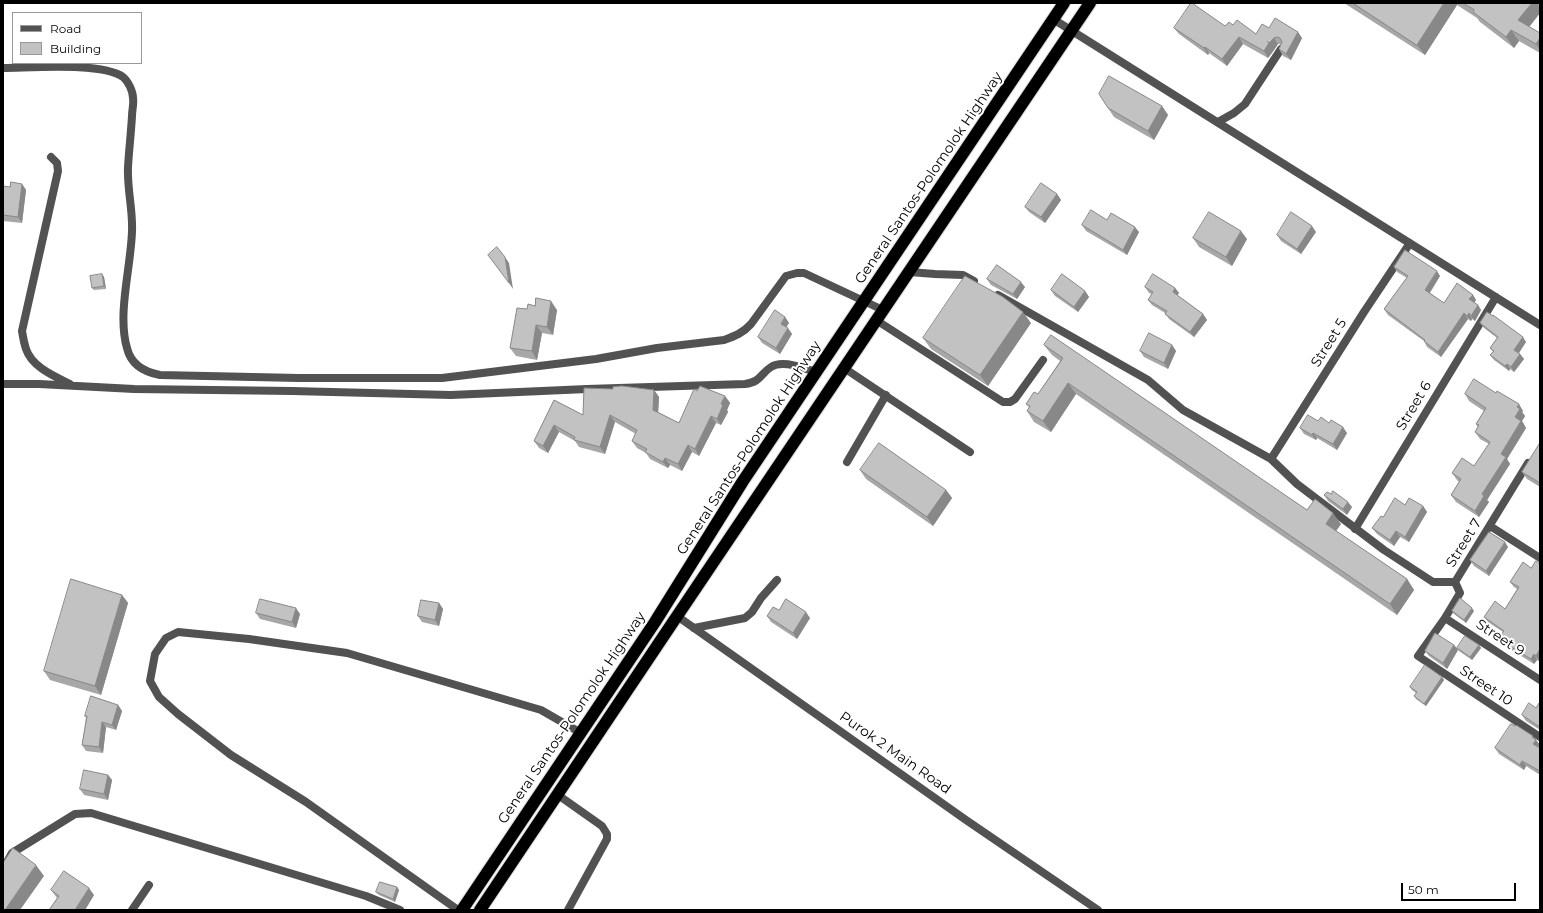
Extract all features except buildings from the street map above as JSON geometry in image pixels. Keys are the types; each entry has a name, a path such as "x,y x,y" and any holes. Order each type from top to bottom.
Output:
{"highway":[{"name":"General Santos-Polomolok Highway","path":"462,910 655,622 743,481 1064,3"},
{"path":"480,910 1090,3"}],"street":[{"path":"1053,19 1540,325"},
{"path":"1218,122 1234,114 1245,104 1281,49"},
{"path":"3,68 89,68 110,72 121,76 127,81 134,97 128,174 132,230 123,319 127,349 132,360 139,368 148,372 160,375 315,378 395,379 466,376 724,340 735,337 744,332 786,276 797,273 804,273 864,301 880,315 1003,402 1010,402 1015,399 1043,360"},
{"path":"51,157 57,163 58,171 22,331 26,350 34,362 47,372 72,386"},
{"name":"Street 5","path":"1271,459 1364,312 1410,243"},
{"path":"909,272 963,275 981,285"},
{"path":"993,292 1148,380 1183,410 1271,459 1297,484 1384,550 1433,582 1455,582"},
{"name":"Street 6","path":"1355,529 1496,297"},
{"path":"3,384 134,389 451,395 745,384 757,380 769,368 782,364 817,372"},
{"path":"844,368 970,452"},
{"path":"847,462 886,395"},
{"name":"Street 7","path":"1418,656 1445,618 1460,593 1455,582 1532,456"},
{"path":"1490,526 1540,558"},
{"path":"694,628 746,618 777,580"},
{"name":"Purok 2 Main Road","path":"677,616 966,820 1098,910"},
{"name":"Street 9","path":"1445,618 1540,680"},
{"path":"458,910 306,802 231,755 178,714 159,697 150,681 155,654 166,638 178,632 249,639 347,654 541,710 580,733"},
{"name":"Street 10","path":"1418,656 1540,737"},
{"path":"558,795 602,826 607,834 607,839 568,910"},
{"path":"3,869 12,854 76,814 91,813 366,896 400,910"},
{"path":"132,910 150,885"}]}
